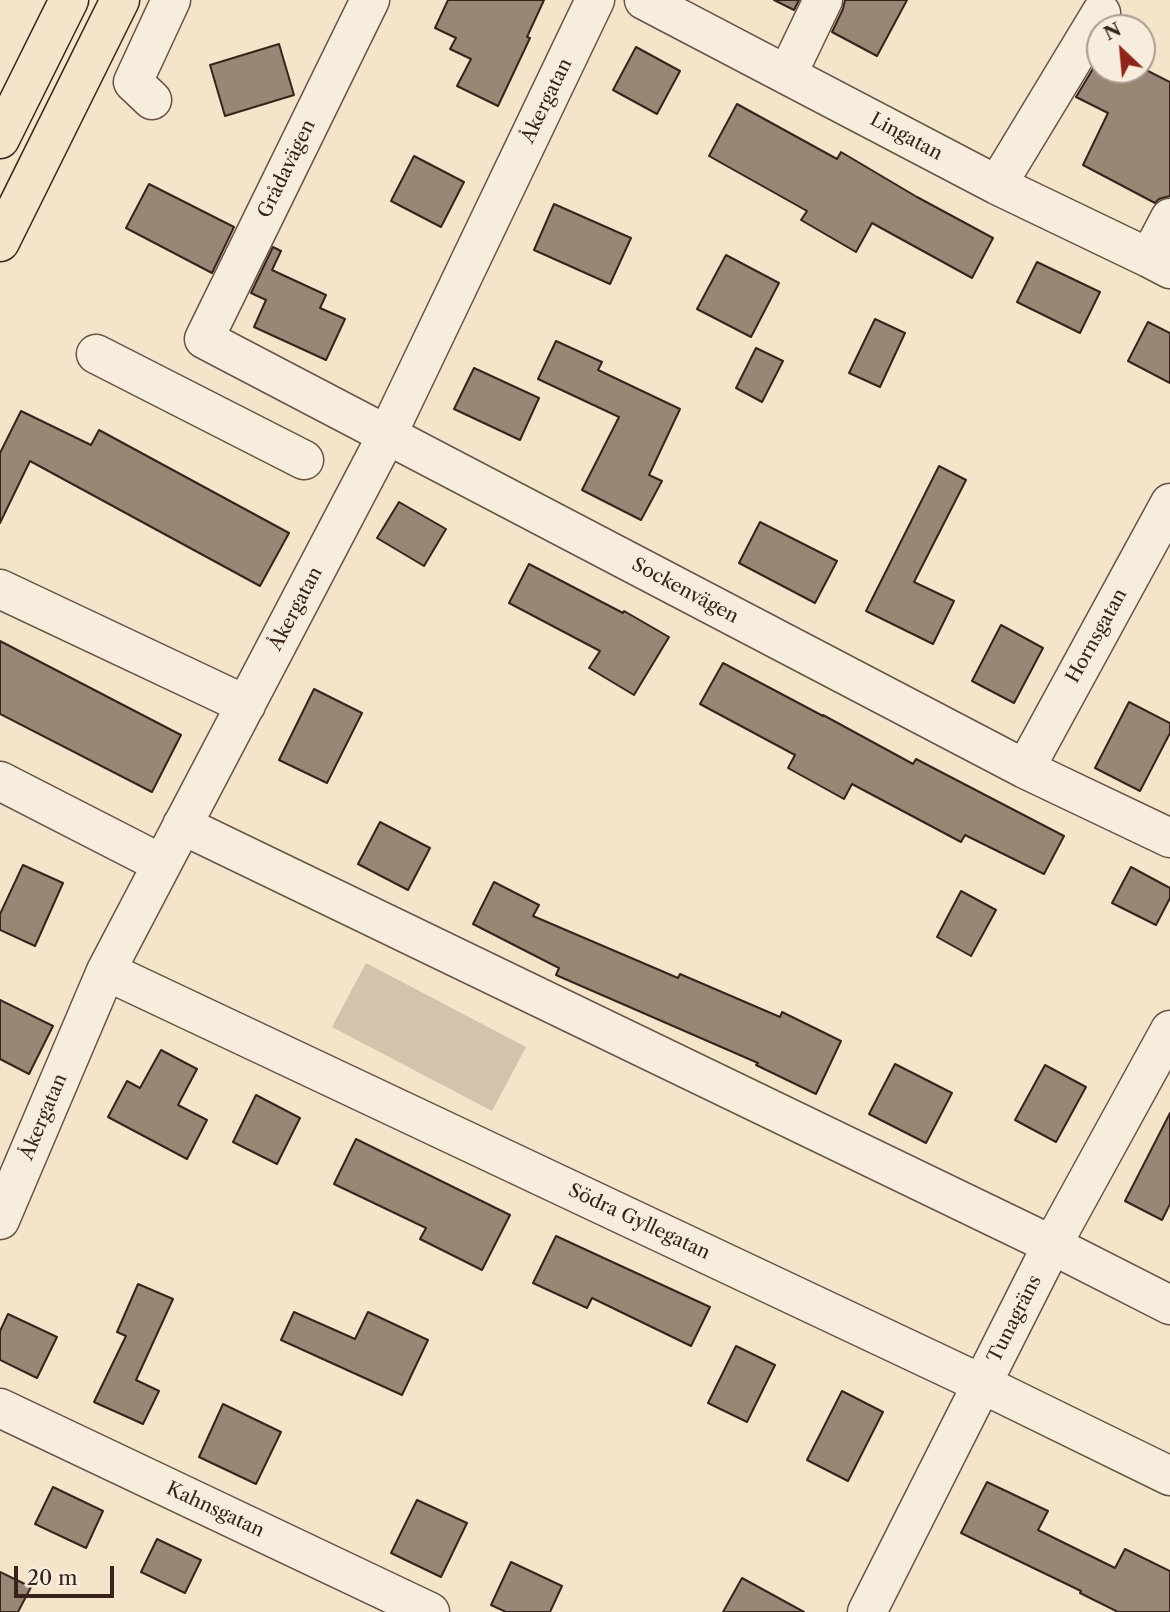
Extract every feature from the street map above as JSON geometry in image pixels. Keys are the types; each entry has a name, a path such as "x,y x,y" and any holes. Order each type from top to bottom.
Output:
{"highway":[{"path":"0,139 69,0"},
{"path":"0,242 120,0"}],"street":[{"path":"152,100 133,82 171,0"},
{"name":"Grådavägen","path":"204,339 370,0"},
{"name":"Åkergatan","path":"0,1220 106,971 387,435 595,0"},
{"name":"Lingatan","path":"644,0 997,186 1160,263"},
{"path":"787,75 823,0"},
{"path":"997,186 1101,13"},
{"path":"1160,263 1170,218"},
{"name":"Sockenvägen","path":"204,339 1025,769 1170,838"},
{"path":"96,354 304,460"},
{"name":"Hornsgatan","path":"1025,769 1170,503"},
{"path":"0,589 246,705"},
{"path":"0,780 162,864"},
{"path":"183,825 1052,1245 1170,1305"},
{"name":"Södra Gyllegatan","path":"106,971 982,1384 1170,1476"},
{"name":"Tunagräns","path":"867,1612 1052,1245 1170,1030"},
{"name":"Kahnsgatan","path":"0,1408 430,1612"}],"shaded area":[{"path":"366,963 526,1047 492,1111 332,1027"}],"building":[{"path":"448,0 544,0 527,37 530,38 498,106 457,86 471,59 450,49 456,38 435,28"},
{"path":"774,0 799,0 794,10"},
{"path":"845,0 907,0 877,56 832,32"},
{"path":"279,44 294,95 225,116 210,65"},
{"path":"636,47 680,71 657,114 613,90"},
{"path":"1156,75 1170,82 1170,196 1155,203 1083,165 1108,113 1076,97 1086,80 1086,84 1156,84"},
{"path":"737,104 837,159 841,152 993,238 972,278 872,223 856,252 801,220 807,211 709,156"},
{"path":"414,156 464,182 441,227 391,201"},
{"path":"149,184 234,227 212,273 126,228"},
{"path":"554,204 631,238 610,284 534,250"},
{"path":"273,247 281,251 272,270 326,295 320,308 345,319 326,360 254,327 266,300 251,293"},
{"path":"726,255 779,283 751,337 697,309"},
{"path":"1037,262 1100,292 1080,333 1017,302"},
{"path":"875,319 905,333 880,387 849,373"},
{"path":"1148,322 1170,333 1170,383 1128,361"},
{"path":"556,341 602,362 598,370 680,409 649,475 662,481 641,520 582,490 619,417 538,379"},
{"path":"756,348 783,361 762,402 736,388"},
{"path":"474,368 539,398 520,440 454,409"},
{"path":"21,411 91,445 99,430 289,533 260,586 30,461 0,523 0,453"},
{"path":"939,466 966,480 914,582 954,601 933,644 866,611"},
{"path":"399,502 446,529 424,566 377,538"},
{"path":"760,522 837,561 815,603 739,563"},
{"path":"529,564 623,613 624,611 669,637 634,695 589,668 600,651 509,603"},
{"path":"1001,625 1043,648 1014,703 972,681"},
{"path":"0,641 181,735 152,792 0,714"},
{"path":"723,663 913,764 916,759 1064,836 1044,874 965,835 961,842 852,784 844,799 788,768 795,755 700,704"},
{"path":"314,689 362,713 327,783 279,760"},
{"path":"1129,702 1170,723 1170,733 1140,791 1095,768"},
{"path":"380,822 430,848 408,890 358,864"},
{"path":"23,865 63,883 35,946 0,930 0,914"},
{"path":"1131,867 1170,888 1170,898 1156,925 1112,903"},
{"path":"494,882 539,905 533,916 678,978 680,974 780,1017 782,1012 841,1041 816,1094 756,1065 758,1063 556,975 559,968 473,924"},
{"path":"961,891 996,910 971,956 937,937"},
{"path":"0,1000 53,1026 29,1074 0,1059"},
{"path":"161,1050 197,1069 178,1105 207,1120 187,1159 108,1117 127,1081 140,1088"},
{"path":"895,1064 952,1093 926,1143 869,1114"},
{"path":"1045,1065 1086,1087 1056,1142 1015,1120"},
{"path":"256,1095 300,1118 277,1164 233,1142"},
{"path":"1170,1113 1170,1204 1162,1220 1125,1201"},
{"path":"356,1139 510,1215 482,1270 420,1239 426,1228 334,1184"},
{"path":"556,1236 710,1307 691,1346 592,1298 587,1308 533,1283"},
{"path":"138,1284 173,1299 136,1380 159,1391 143,1424 94,1402 126,1336 117,1332"},
{"path":"294,1312 355,1339 368,1312 428,1340 402,1395 281,1340"},
{"path":"8,1314 57,1337 37,1378 0,1360 0,1331"},
{"path":"736,1346 775,1365 747,1422 708,1403"},
{"path":"842,1391 883,1412 848,1481 807,1460"},
{"path":"223,1404 281,1432 256,1484 199,1457"},
{"path":"987,1482 1048,1511 1038,1530 1115,1568 1125,1549 1170,1571 1170,1612 1118,1612 1080,1593 1081,1591 961,1533"},
{"path":"53,1487 103,1511 86,1548 35,1524"},
{"path":"417,1500 467,1523 441,1577 391,1553"},
{"path":"157,1539 201,1560 185,1593 141,1572"},
{"path":"511,1562 562,1586 550,1612 506,1612 491,1605"},
{"path":"0,1572 31,1587 18,1612 0,1612"},
{"path":"742,1578 804,1612 723,1612"}]}
